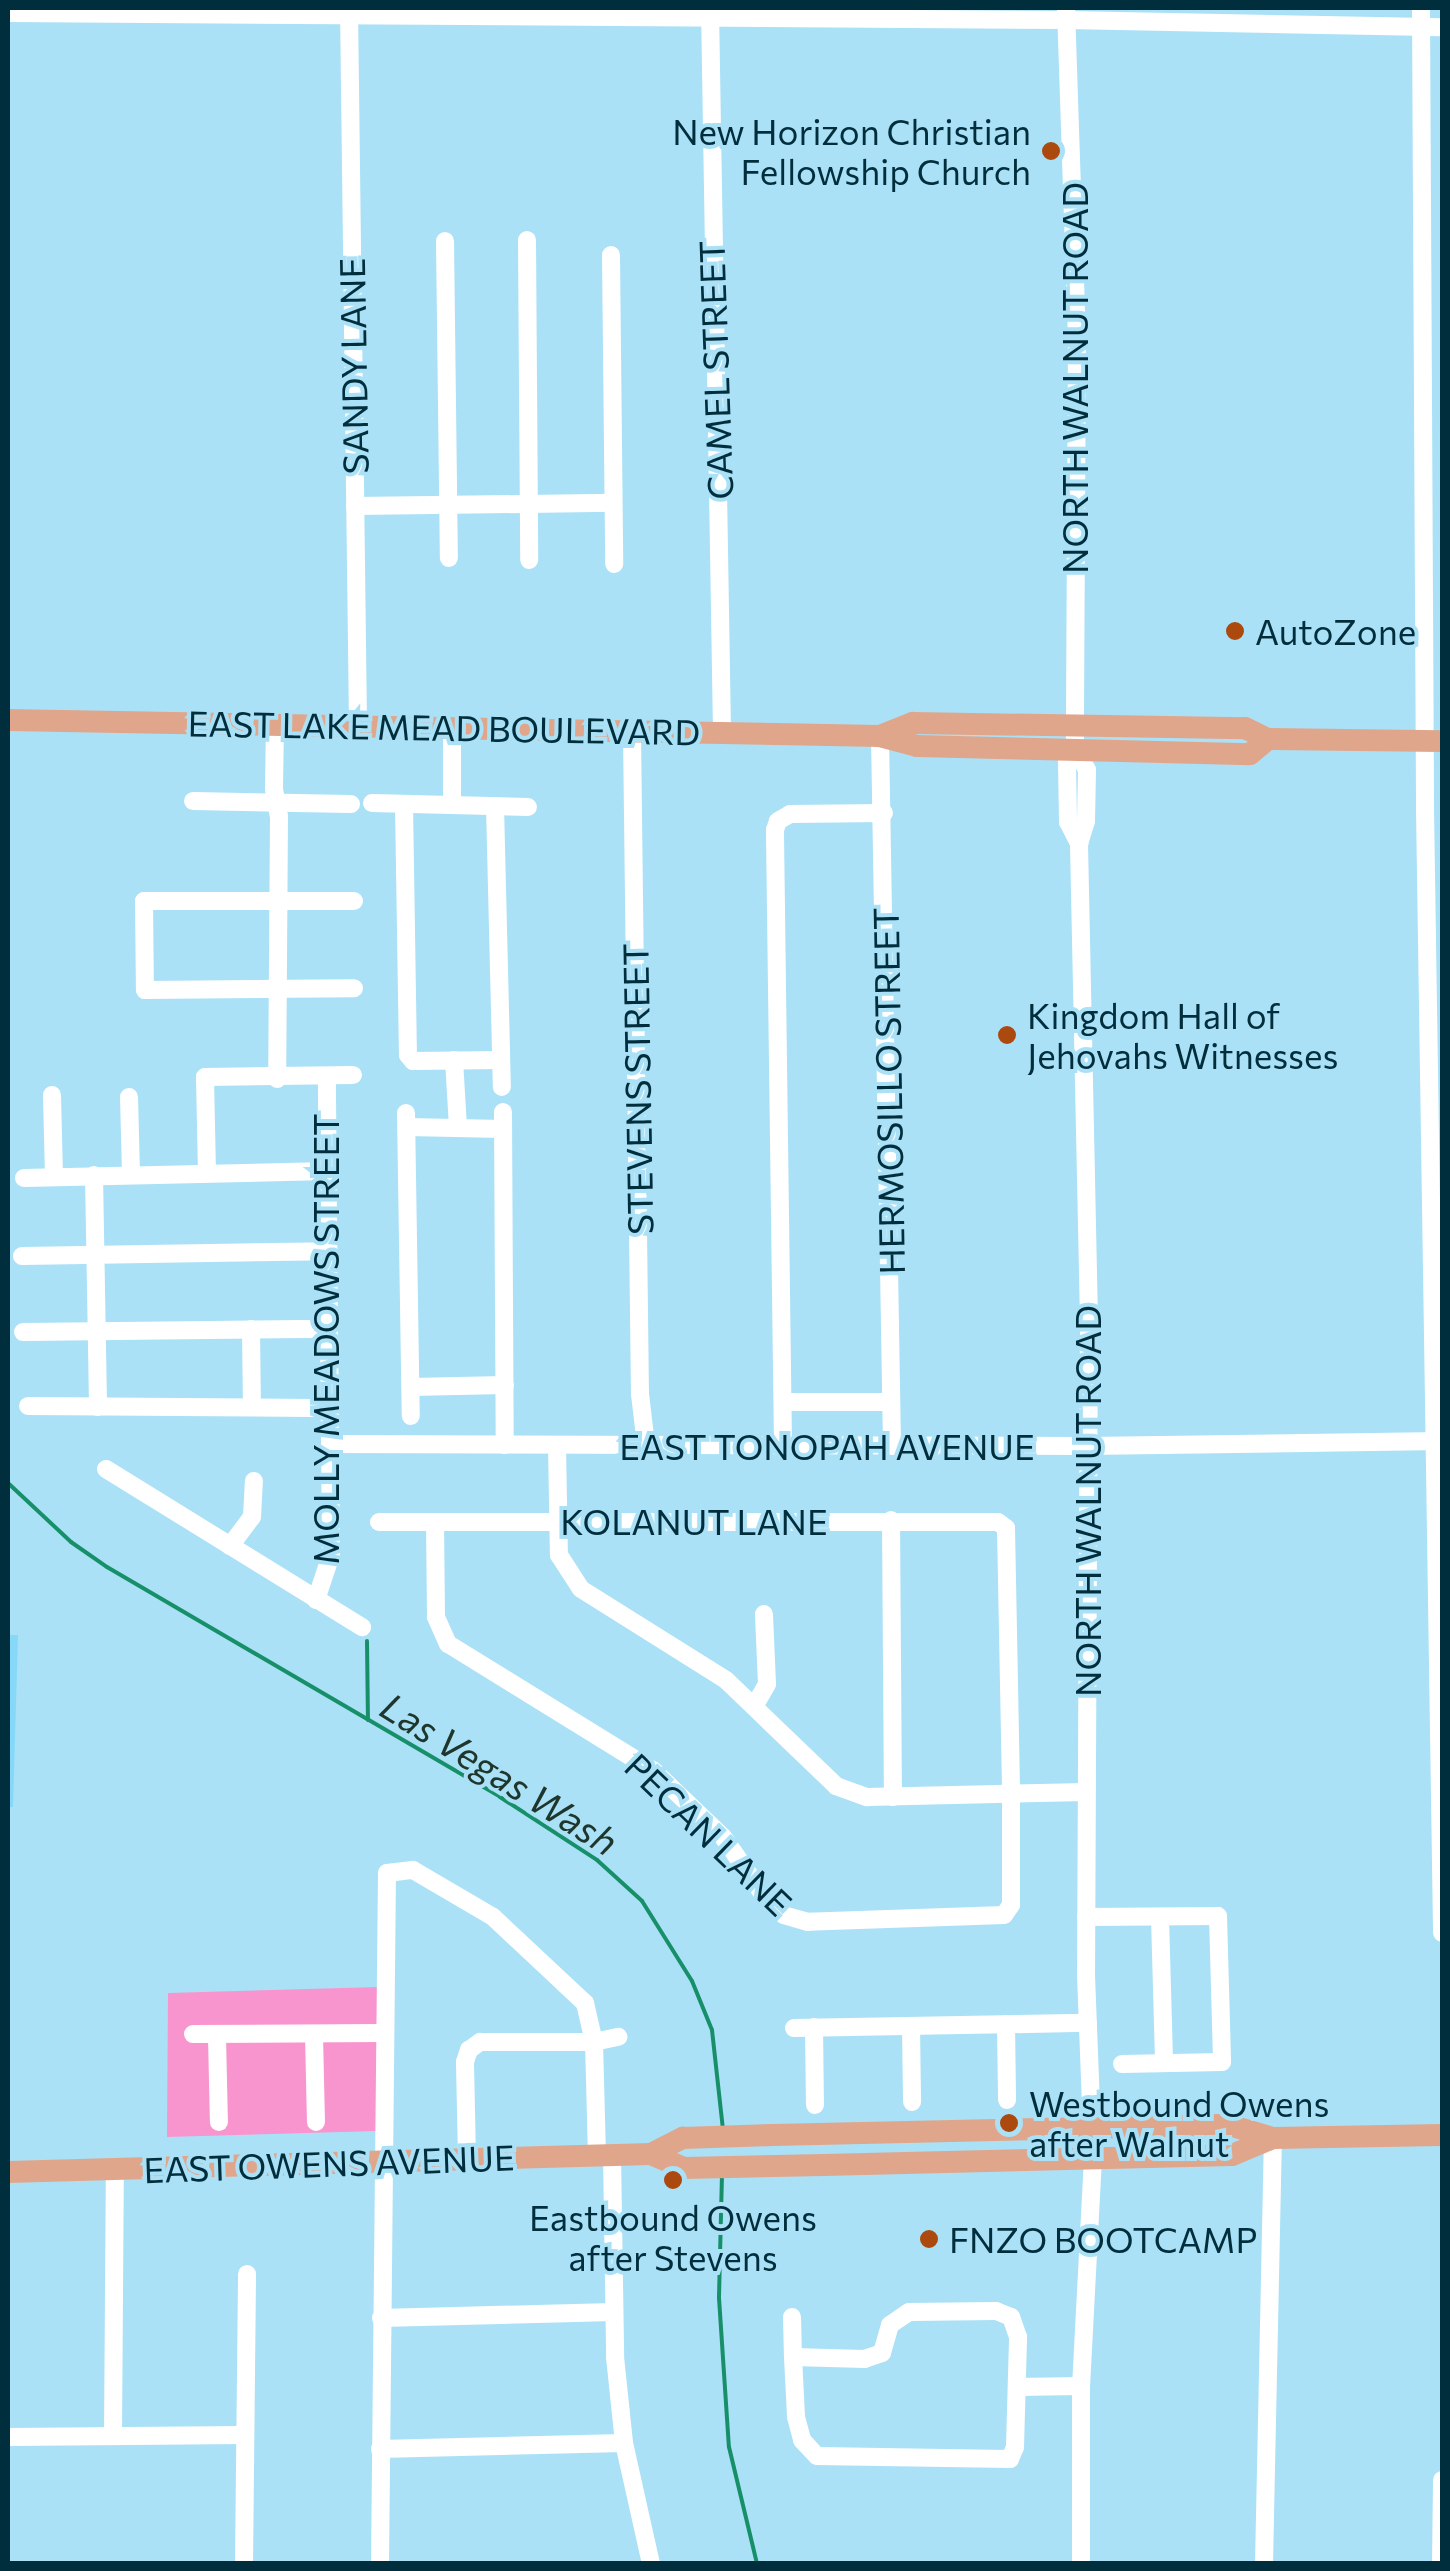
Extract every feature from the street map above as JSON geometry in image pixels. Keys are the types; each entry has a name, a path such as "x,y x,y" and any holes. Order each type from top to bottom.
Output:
{"main road":[{"name":"EAST LAKE MEAD BOULEVARD","path":"8,720 880,736 917,746 1250,754 1268,739"},
{"name":"EAST LAKE MEAD BOULEVARD","path":"880,736 913,723 1246,728 1268,739 1435,741"},
{"name":"EAST OWENS AVENUE","path":"8,2172 652,2154 683,2138 773,2135 1230,2126 1273,2138 1442,2134"},
{"name":"EAST OWENS AVENUE","path":"652,2154 684,2168 1232,2155 1273,2138"}],"street":[{"name":"SANDY LANE","path":"348,12 358,725"},
{"path":"8,13 1421,17 1442,27"},
{"name":"CAMEL STREET","path":"710,14 722,732"},
{"name":"NORTH WALNUT ROAD","path":"1066,14 1076,292 1074,725 1075,749 1087,770 1086,820 1079,844 1089,1322 1086,1917 1093,2158 1081,2386 1081,2564"},
{"path":"1421,17 1435,741 1431,1253 1438,1441 1442,1932"},
{"path":"527,240 530,560"},
{"path":"445,241 449,558"},
{"path":"611,255 614,564"},
{"path":"355,506 613,502"},
{"path":"274,724 275,802 279,816 278,1079"},
{"path":"452,728 452,806"},
{"name":"STEVENS STREET","path":"632,732 640,1394 646,1445"},
{"name":"HERMOSILLO STREET","path":"880,736 892,1446"},
{"path":"194,802 351,804"},
{"path":"372,803 528,807"},
{"path":"404,804 408,1055 413,1061 500,1060"},
{"path":"495,806 502,1086"},
{"path":"783,1446 778,820 790,814 884,813"},
{"path":"354,901 144,901 144,990 354,988"},
{"path":"454,1060 458,1128"},
{"path":"327,1078 353,1075"},
{"name":"MOLLY MEADOWS STREET","path":"208,1173 205,1077 327,1078 331,1555 316,1600"},
{"path":"52,1096 54,1176"},
{"path":"129,1097 130,1174"},
{"path":"411,1416 406,1120 458,1128 503,1120 505,1445"},
{"path":"24,1178 328,1171"},
{"path":"94,1175 98,1406"},
{"path":"22,1256 329,1251"},
{"path":"22,1332 329,1329"},
{"path":"250,1330 252,1407"},
{"path":"411,1386 505,1385"},
{"path":"783,1402 891,1402"},
{"path":"28,1406 314,1408"},
{"name":"EAST TONOPAH AVENUE","path":"332,1444 1086,1446 1438,1441"},
{"path":"557,1445 559,1555 581,1589 683,1650 755,1706 836,1786 867,1797 1086,1792"},
{"path":"106,1469 362,1627"},
{"path":"230,1546 252,1517 254,1481"},
{"path":"891,1520 893,1797"},
{"name":"KOLANUT LANE","path":"380,1522 988,1520 1006,1528 1011,1794"},
{"name":"PECAN LANE","path":"434,1523 436,1618 448,1644 654,1771 723,1837 765,1897 784,1915 808,1922 1004,1915 1011,1905 1011,1794"},
{"path":"755,1706 767,1684 764,1614"},
{"path":"380,2564 387,1873 414,1870 493,1917 570,1984 592,2020 624,2443 651,2564"},
{"path":"1086,1917 1218,1916 1222,2062 1122,2064"},
{"path":"1160,1917 1164,2063"},
{"path":"794,2028 1088,2022"},
{"path":"1006,2024 1007,2100"},
{"path":"911,2026 912,2102"},
{"path":"814,2027 815,2105"},
{"path":"193,2034 383,2034"},
{"path":"314,2035 316,2122"},
{"path":"217,2036 219,2122"},
{"path":"467,2159 465,2062 469,2050 480,2042 594,2042 618,2036"},
{"path":"1264,2564 1273,2138"},
{"path":"112,2436 114,2169"},
{"path":"244,2564 247,2274"},
{"path":"792,2317 793,2357 799,2429 802,2440 817,2456 1010,2459 1017,2387 1015,2326 1010,2317 996,2311 908,2312 890,2325 882,2353 865,2359 793,2357"},
{"path":"381,2318 614,2312"},
{"path":"1017,2387 1081,2386"},
{"path":"8,2437 246,2435"},
{"path":"380,2449 624,2443"},
{"path":"1441,2564 1442,2480"}],"shaded area":[{"path":"8,1635 18,1635 13,1807 8,1807"},
{"path":"378,1987 377,2131 167,2137 168,1993"}],"waterway":[{"name":"Las Vegas Wash","path":"8,1483 71,1542 107,1567 500,1797 597,1860 642,1901 692,1981 712,2030 723,2129"},
{"path":"367,1641 368,1720"},
{"name":"Las Vegas Wash","path":"722,2174 719,2298 729,2447 757,2564"}],"place":[{"name":"New Horizon Christian Fellowship Church","path":"1051,151"},
{"name":"AutoZone","path":"1235,631"},
{"name":"Kingdom Hall of Jehovahs Witnesses","path":"1007,1035"},
{"name":"Westbound Owens after Walnut","path":"1009,2123"},
{"name":"Eastbound Owens after Stevens","path":"673,2180"},
{"name":"FNZO BOOTCAMP","path":"929,2239"}]}
